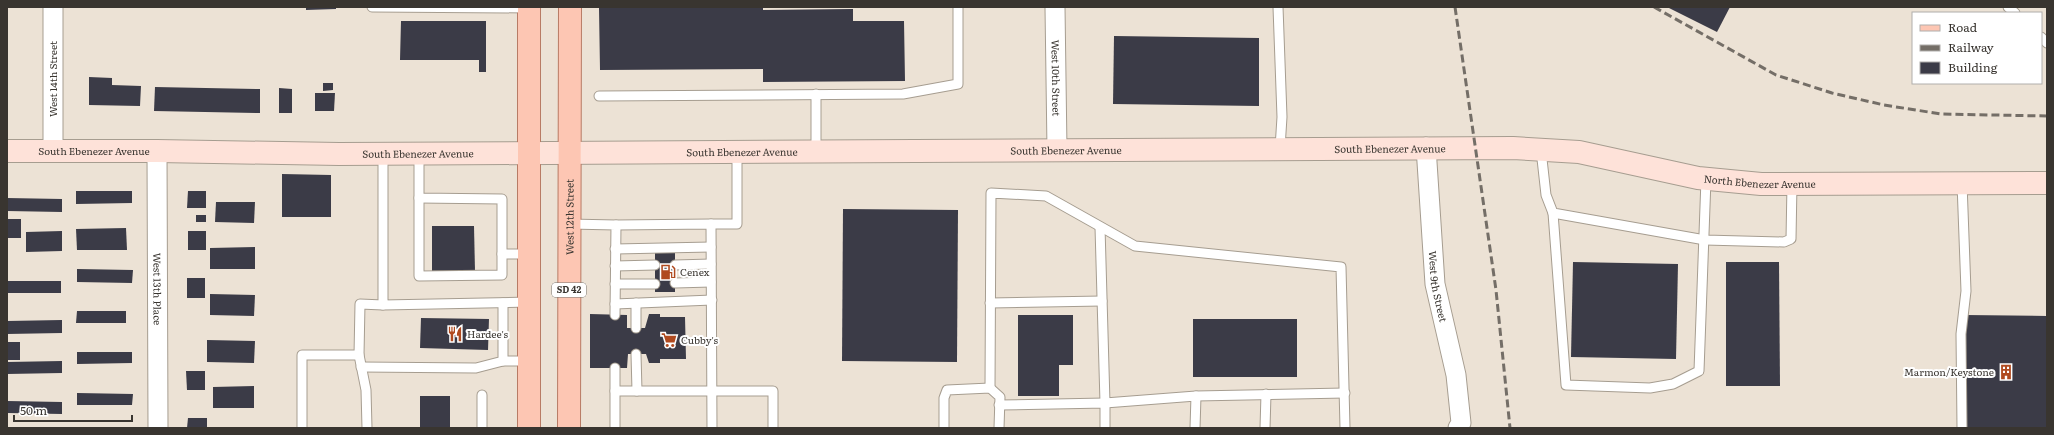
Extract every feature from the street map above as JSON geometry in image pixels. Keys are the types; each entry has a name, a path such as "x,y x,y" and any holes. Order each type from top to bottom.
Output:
{"main road":[{"name":"West 12th Street","path":"569,428 570,7"},
{"path":"528,428 529,8"}],"street":[{"name":"West 14th Street","path":"53,152 54,7"},
{"name":"West 10th Street","path":"1055,7 1057,150"},
{"name":"South Ebenezer Avenue","path":"7,151 382,154 1476,147"},
{"name":"North Ebenezer Avenue","path":"1476,147 1579,152 1706,179 1761,184 2047,183"},
{"name":"West 9th Street","path":"1426,148 1435,284 1456,375 1459,425"},
{"name":"West 13th Place","path":"157,151 158,428"}],"lane":[{"path":"372,7 529,8"},
{"path":"599,96 903,94 958,84 958,7"},
{"path":"1278,7 1282,117 1280,148"},
{"path":"816,94 816,151"},
{"path":"1541,150 1546,195 1553,213 1566,385 1650,388 1673,384 1699,371 1705,240 1706,179"},
{"path":"569,224 737,224 737,152"},
{"path":"419,153 419,198 419,276 502,275 502,199 419,198"},
{"path":"382,154 382,305"},
{"path":"1962,183 1966,291 1961,334 1962,428"},
{"path":"1553,213 1705,240 1784,242 1791,239 1792,184"},
{"path":"990,388 991,194 1046,196 1135,246 1341,267 1345,428"},
{"path":"711,224 712,428"},
{"path":"615,314 616,225"},
{"path":"1100,226 1105,428"},
{"path":"615,249 711,247"},
{"path":"502,254 529,254"},
{"path":"675,265 712,264"},
{"path":"615,266 655,265"},
{"path":"675,283 712,282"},
{"path":"615,284 655,284"},
{"path":"615,304 712,300"},
{"path":"990,303 1102,301"},
{"path":"367,428 366,390 359,355 360,304 382,305 529,302"},
{"path":"503,303 503,361"},
{"path":"636,303 636,328"},
{"path":"636,354 637,392"},
{"path":"302,428 302,355 359,355"},
{"path":"361,367 476,368 503,361 529,361"},
{"path":"615,368 615,428"},
{"path":"944,428 944,398 947,390 990,388 1000,397 999,428"},
{"path":"615,391 773,391 773,428"},
{"path":"999,405 1105,404 1196,396 1345,393"},
{"path":"1265,428 1266,394"},
{"path":"482,395 482,428"},
{"path":"1195,428 1196,396"}],"building":[{"path":"306,7 336,7 336,9 306,10"},
{"path":"763,7 763,10 853,9 853,21 904,21 905,81 763,82 763,69 600,70 599,8"},
{"path":"1667,7 1730,7 1717,32"},
{"path":"401,21 486,21 486,72 479,72 479,60 400,60"},
{"path":"1114,36 1259,38 1259,106 1113,104"},
{"path":"89,77 112,78 112,85 141,86 140,106 89,105"},
{"path":"323,83 333,83 333,90 323,91"},
{"path":"155,87 260,89 260,113 154,111"},
{"path":"279,88 292,89 292,113 279,113"},
{"path":"315,93 335,93 334,111 315,111"},
{"path":"282,174 331,175 331,217 282,217"},
{"path":"76,191 132,191 132,203 76,204"},
{"path":"188,191 206,191 206,208 187,208"},
{"path":"7,198 62,199 62,212 7,211"},
{"path":"216,202 255,202 254,223 215,222"},
{"path":"843,209 958,210 957,362 842,361"},
{"path":"196,215 206,215 206,222 196,222"},
{"path":"7,219 21,219 21,238 7,238"},
{"path":"432,226 474,226 475,271 432,271"},
{"path":"126,228 127,250 77,250 76,229"},
{"path":"62,231 62,251 26,252 26,232"},
{"path":"188,231 206,231 206,250 188,250"},
{"path":"255,247 255,269 210,269 210,248"},
{"path":"655,250 675,250 675,292 655,292"},
{"path":"1573,262 1678,264 1676,359 1571,357"},
{"path":"1726,262 1779,262 1780,386 1726,386"},
{"path":"77,269 133,270 132,283 77,282"},
{"path":"187,278 205,278 205,298 187,298"},
{"path":"7,281 61,281 61,293 7,293"},
{"path":"210,294 255,295 254,316 210,315"},
{"path":"77,311 126,311 126,323 76,323"},
{"path":"590,314 627,315 627,328 645,328 649,314 660,314 660,317 685,317 686,359 660,359 660,363 649,363 646,354 628,354 627,368 590,368"},
{"path":"1018,315 1073,315 1073,365 1059,365 1059,396 1018,396"},
{"name":"Marmon/Keystone","path":"1965,315 2047,316 2047,428 1965,428"},
{"name":"Hardee's","path":"421,318 489,319 488,350 420,348"},
{"path":"1193,319 1297,319 1297,377 1193,377"},
{"path":"62,320 62,333 7,334 7,321"},
{"path":"207,340 255,341 254,363 207,362"},
{"path":"7,342 20,342 20,360 7,360"},
{"path":"77,352 132,352 132,363 77,364"},
{"path":"62,361 62,373 7,374 7,362"},
{"path":"186,371 205,371 205,390 187,390"},
{"path":"254,386 254,408 213,408 213,387"},
{"path":"77,393 133,394 132,405 77,405"},
{"path":"420,396 450,396 450,428 420,428"},
{"path":"7,401 62,402 62,414 7,413"},
{"path":"188,418 207,418 207,428 187,428"}],"railway":[{"path":"1455,7 1496,290 1510,428"},
{"path":"1654,7 1776,75 1832,93 1884,105 1941,114 2047,116"}],"place":[{"name":"Cenex","path":"668,272"},
{"name":"Hardee's","path":"455,334"},
{"name":"Cubby's","path":"669,340"},
{"name":"Marmon/Keystone","path":"2006,372"}]}
